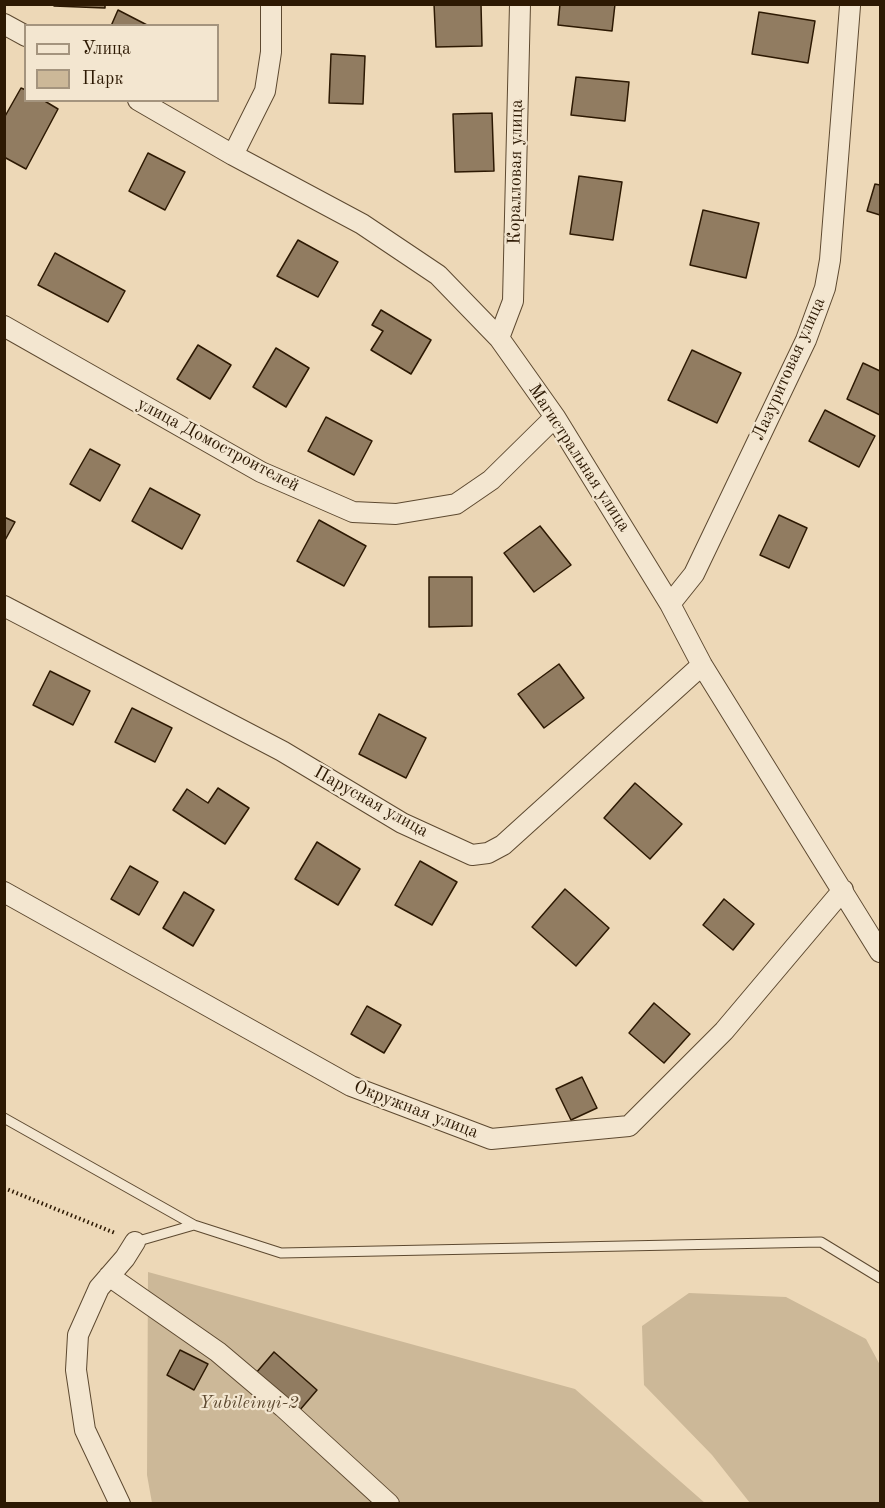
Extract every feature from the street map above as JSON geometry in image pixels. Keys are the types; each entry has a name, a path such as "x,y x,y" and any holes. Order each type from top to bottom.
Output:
{"street":[{"path":"234,155 265,91 271,52 272,4"},
{"name":"Коралловая улица","path":"499,338 513,301 520,4"},
{"name":"Лазуритовая улица","path":"670,604 694,574 806,340 825,288 830,260 849,6"},
{"path":"4,24 24,35"},
{"name":"Магистральная улица","path":"141,102 362,224 438,275 499,338 555,417 670,604 702,665 880,952"},
{"name":"улица Домостроителей","path":"4,326 261,472 352,512 396,514 456,504 491,480 555,417"},
{"name":"Парусная улица","path":"4,606 282,752 402,823 472,855 488,853 503,845 702,665"},
{"name":"Окружная улица","path":"4,892 351,1086 491,1139 629,1126 724,1031 843,890"},
{"path":"120,1503 85,1430 76,1370 78,1335 99,1288 125,1258 135,1242"},
{"path":"109,1276 218,1352 389,1503"}],"lane":[{"path":"4,1119 194,1225 281,1252 821,1242 880,1278"},
{"path":"135,1242 194,1225"}],"path":[{"path":"4,1188 135,1242"}],"green space":[{"name":"Yubileinyi-2","path":"148,1272 575,1389 705,1503 152,1503 147,1475"},
{"path":"689,1293 786,1297 866,1339 880,1365 880,1503 750,1503 712,1455 644,1385 642,1326"}],"building":[{"path":"54,4 105,4 105,8 54,6"},
{"path":"434,4 481,4 482,46 436,47"},
{"path":"560,4 615,4 612,31 558,25"},
{"path":"118,10 145,24 112,24"},
{"path":"759,12 815,21 808,63 752,54"},
{"path":"331,54 365,56 363,104 329,103"},
{"path":"576,77 629,82 625,121 571,115"},
{"path":"21,88 24,89 24,102 46,102 58,109 26,169 4,157 4,118"},
{"path":"492,113 494,171 455,172 453,114"},
{"path":"148,153 185,172 165,210 129,191"},
{"path":"579,176 622,182 613,240 570,234"},
{"path":"875,184 880,185 880,215 867,211"},
{"path":"703,210 759,223 746,278 690,265"},
{"path":"298,240 338,262 318,297 277,276"},
{"path":"55,253 125,291 108,322 38,285"},
{"path":"381,310 431,340 411,374 371,350 383,331 372,325"},
{"path":"198,345 231,365 210,399 177,379"},
{"path":"276,348 309,368 286,407 253,387"},
{"path":"692,350 741,373 717,423 668,400"},
{"path":"863,363 880,371 880,415 847,399"},
{"path":"825,410 875,436 859,467 809,441"},
{"path":"326,417 372,441 354,475 308,451"},
{"path":"90,449 120,465 100,501 70,484"},
{"path":"150,488 200,515 182,549 132,521"},
{"path":"779,515 807,528 789,568 760,555"},
{"path":"4,517 15,522 4,542"},
{"path":"319,520 366,546 344,586 297,561"},
{"path":"540,526 571,565 534,592 504,553"},
{"path":"429,577 472,577 472,626 429,627"},
{"path":"559,664 584,698 544,728 518,694"},
{"path":"50,671 90,691 73,725 33,705"},
{"path":"132,708 172,728 155,762 115,742"},
{"path":"379,714 426,738 406,778 359,754"},
{"path":"635,783 682,824 650,859 604,818"},
{"path":"218,788 249,808 225,844 173,810 187,789 208,803"},
{"path":"317,842 360,869 338,905 295,879"},
{"path":"420,861 457,882 432,925 395,905"},
{"path":"130,866 158,882 139,915 111,899"},
{"path":"565,889 609,928 576,966 532,927"},
{"path":"184,892 214,910 193,946 163,928"},
{"path":"724,899 754,924 733,950 703,925"},
{"path":"654,1003 690,1034 664,1063 629,1033"},
{"path":"367,1006 401,1025 384,1053 351,1034"},
{"path":"582,1077 597,1108 571,1120 556,1089"},
{"path":"180,1350 208,1364 194,1390 167,1375"},
{"path":"274,1352 317,1390 299,1411 256,1373"}]}
